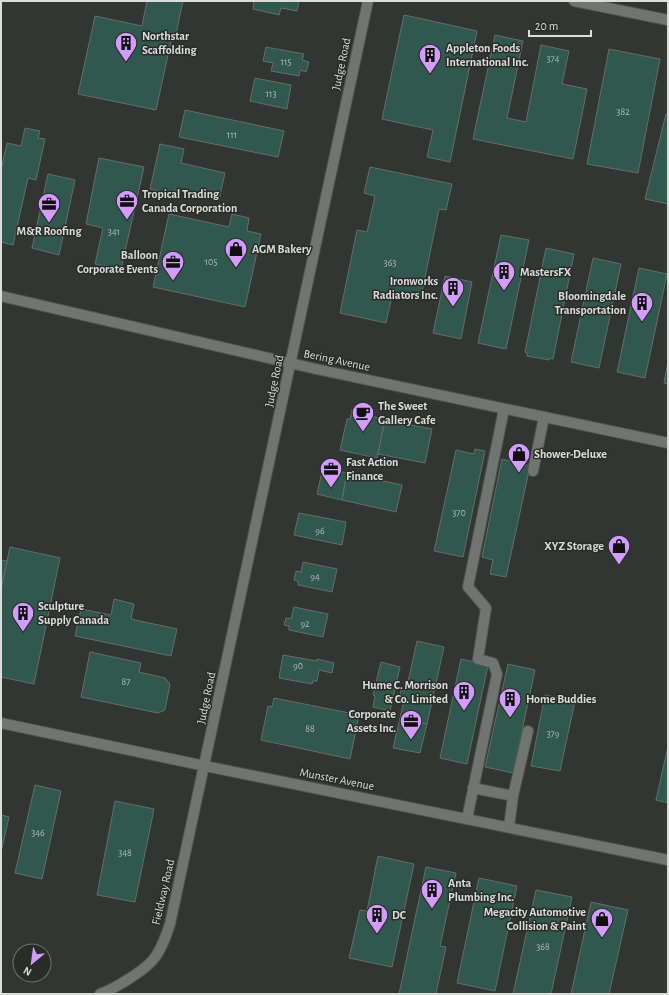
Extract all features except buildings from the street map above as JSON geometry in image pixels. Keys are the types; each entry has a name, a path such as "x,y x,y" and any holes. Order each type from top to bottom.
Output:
{"street":[{"name":"Judge Road","path":"205,766 368,1"},
{"path":"574,1 668,20"},
{"name":"Bering Avenue","path":"1,296 291,363 668,443"},
{"path":"467,819 497,674 493,663 478,659 486,608 468,587 504,409"},
{"path":"533,471 544,417"},
{"name":"Munster Avenue","path":"1,723 668,860"},
{"path":"509,827 513,796 528,732"},
{"name":"Fieldway Road","path":"100,994 106,992 130,977 153,960 164,942 170,924 205,766"},
{"path":"473,788 513,796"}],"place":[{"name":"Northstar Scaffolding","path":"126,62"},
{"name":"Appleton Foods International Inc.","path":"430,74"},
{"name":"Tropical Trading Canada Corporation","path":"127,220"},
{"name":"M&R Roofing","path":"49,224"},
{"name":"AGM Bakery","path":"236,268"},
{"name":"Balloon Corporate Events","path":"173,282"},
{"name":"MastersFX","path":"504,292"},
{"name":"Ironworks Radiators Inc.","path":"453,308"},
{"name":"Bloomingdale Transportation","path":"642,322"},
{"name":"The Sweet Gallery Cafe","path":"363,432"},
{"name":"Shower-Deluxe","path":"519,474"},
{"name":"Fast Action Finance","path":"331,488"},
{"name":"XYZ Storage","path":"619,566"},
{"name":"Sculpture Supply Canada","path":"23,632"},
{"name":"Hume C. Morrison & Co. Limited","path":"464,712"},
{"name":"Home Buddies","path":"510,718"},
{"name":"Corporate Assets Inc.","path":"411,740"},
{"name":"Anta Plumbing Inc.","path":"432,910"},
{"name":"DC","path":"377,934"},
{"name":"Megacity Automotive Collision & Paint","path":"602,938"}]}
